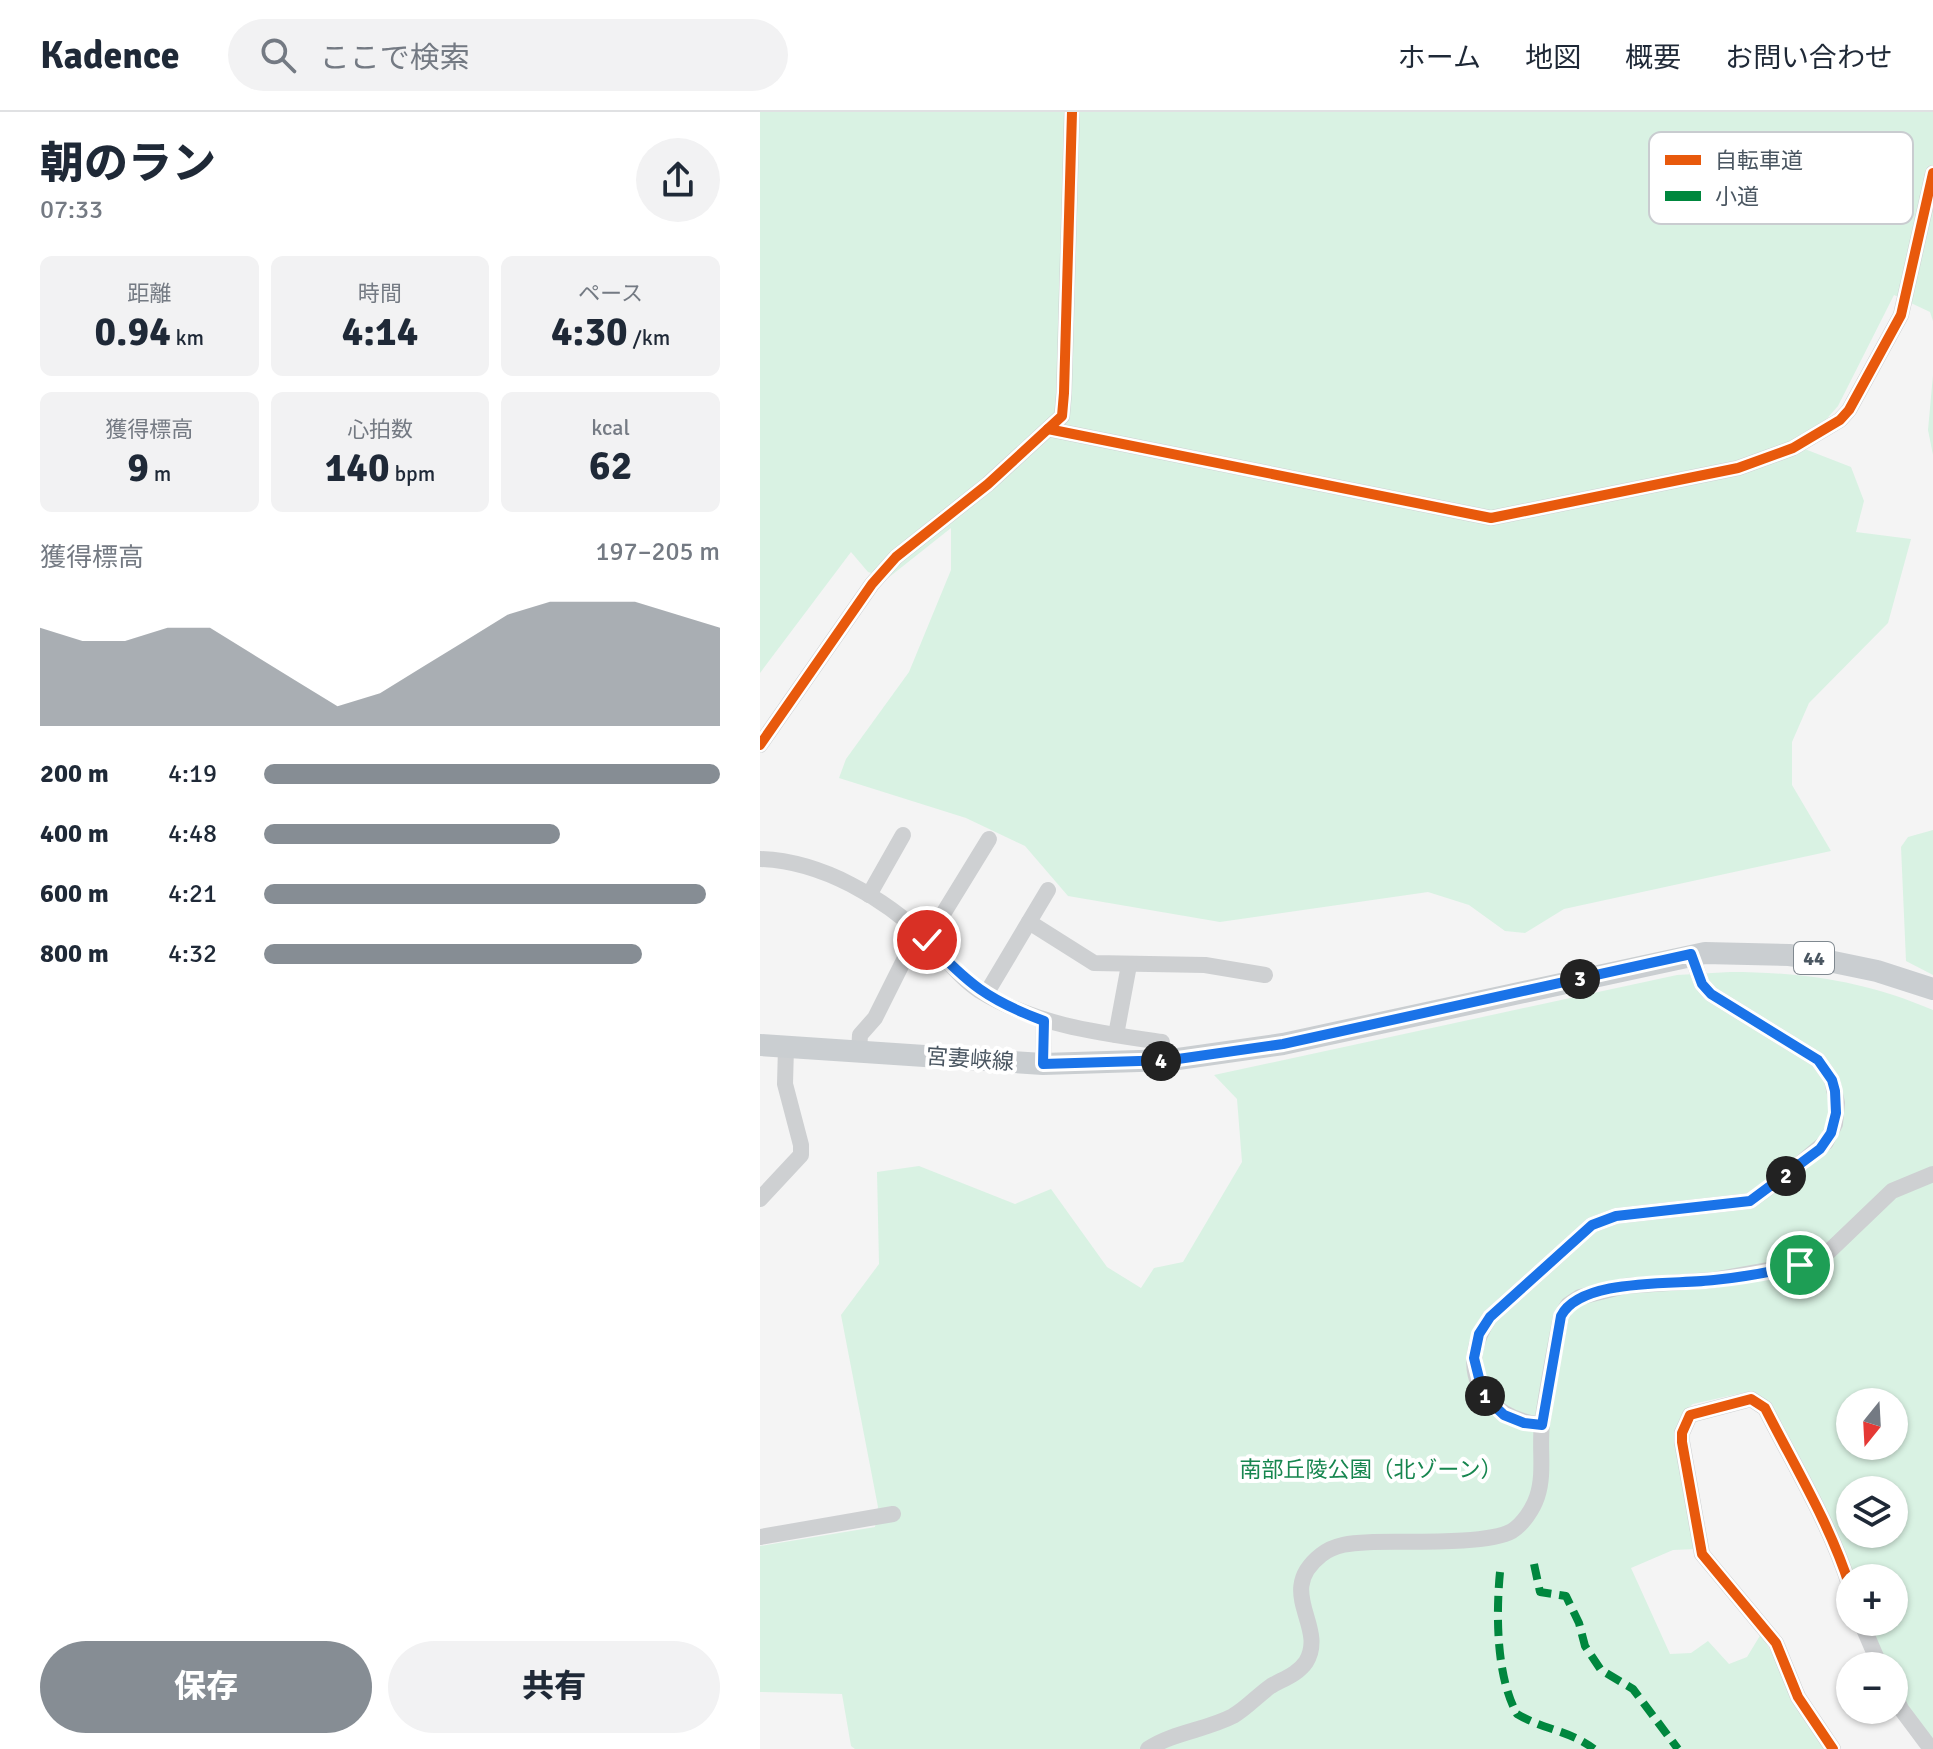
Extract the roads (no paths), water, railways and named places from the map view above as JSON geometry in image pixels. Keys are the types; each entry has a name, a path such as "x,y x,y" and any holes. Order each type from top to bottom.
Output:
{"main road":[{"name":"宮妻峡線","path":"760,1045 1043,1064 1171,1060 1283,1044 1691,954 1739,953 1819,959 1877,971 1933,989"}],"street":[{"path":"760,745 872,584 896,557 988,484 1062,416 1072,112"},
{"path":"1048,429 1491,518 1721,473 1793,448 1840,420 1849,410 1901,315 1933,173"},
{"path":"869,895 903,835"},
{"path":"859,1052 860,1035 875,1018 923,936 989,839"},
{"path":"760,859 809,867 869,895 923,936 957,972 1009,1008 1044,1021 1162,1042"},
{"path":"986,994 1048,890"},
{"path":"1029,922 1094,963 1205,965 1265,975"},
{"path":"1542,1425 1524,1423 1504,1415 1482,1390 1474,1358 1479,1334 1490,1317 1592,1225 1616,1216 1750,1201 1820,1149 1835,1124 1835,1091 1832,1080 1818,1060 1711,994 1702,984 1691,954"},
{"path":"1116,1035 1129,965"},
{"path":"1043,1064 1044,1021"},
{"path":"760,1199 801,1155 785,1084 786,1047"},
{"path":"1148,1749 1169,1738 1235,1715 1267,1689 1299,1670 1308,1658 1313,1636 1301,1603 1302,1587 1308,1570 1323,1554 1349,1544 1483,1539 1506,1533 1519,1525 1533,1506 1538,1492 1542,1425 1561,1316 1568,1305 1580,1297 1645,1284 1700,1282 1819,1261 1892,1191 1933,1174"},
{"path":"1833,1749 1798,1697 1776,1643 1702,1554 1682,1442 1682,1433 1690,1415 1751,1399 1765,1408 1820,1512 1842,1564"},
{"path":"760,1537 893,1514"},
{"path":"1908,1718 1931,1749"}],"park label":[{"name":"南部丘陵公園（北ゾーン）","path":"1371,1469"}]}
